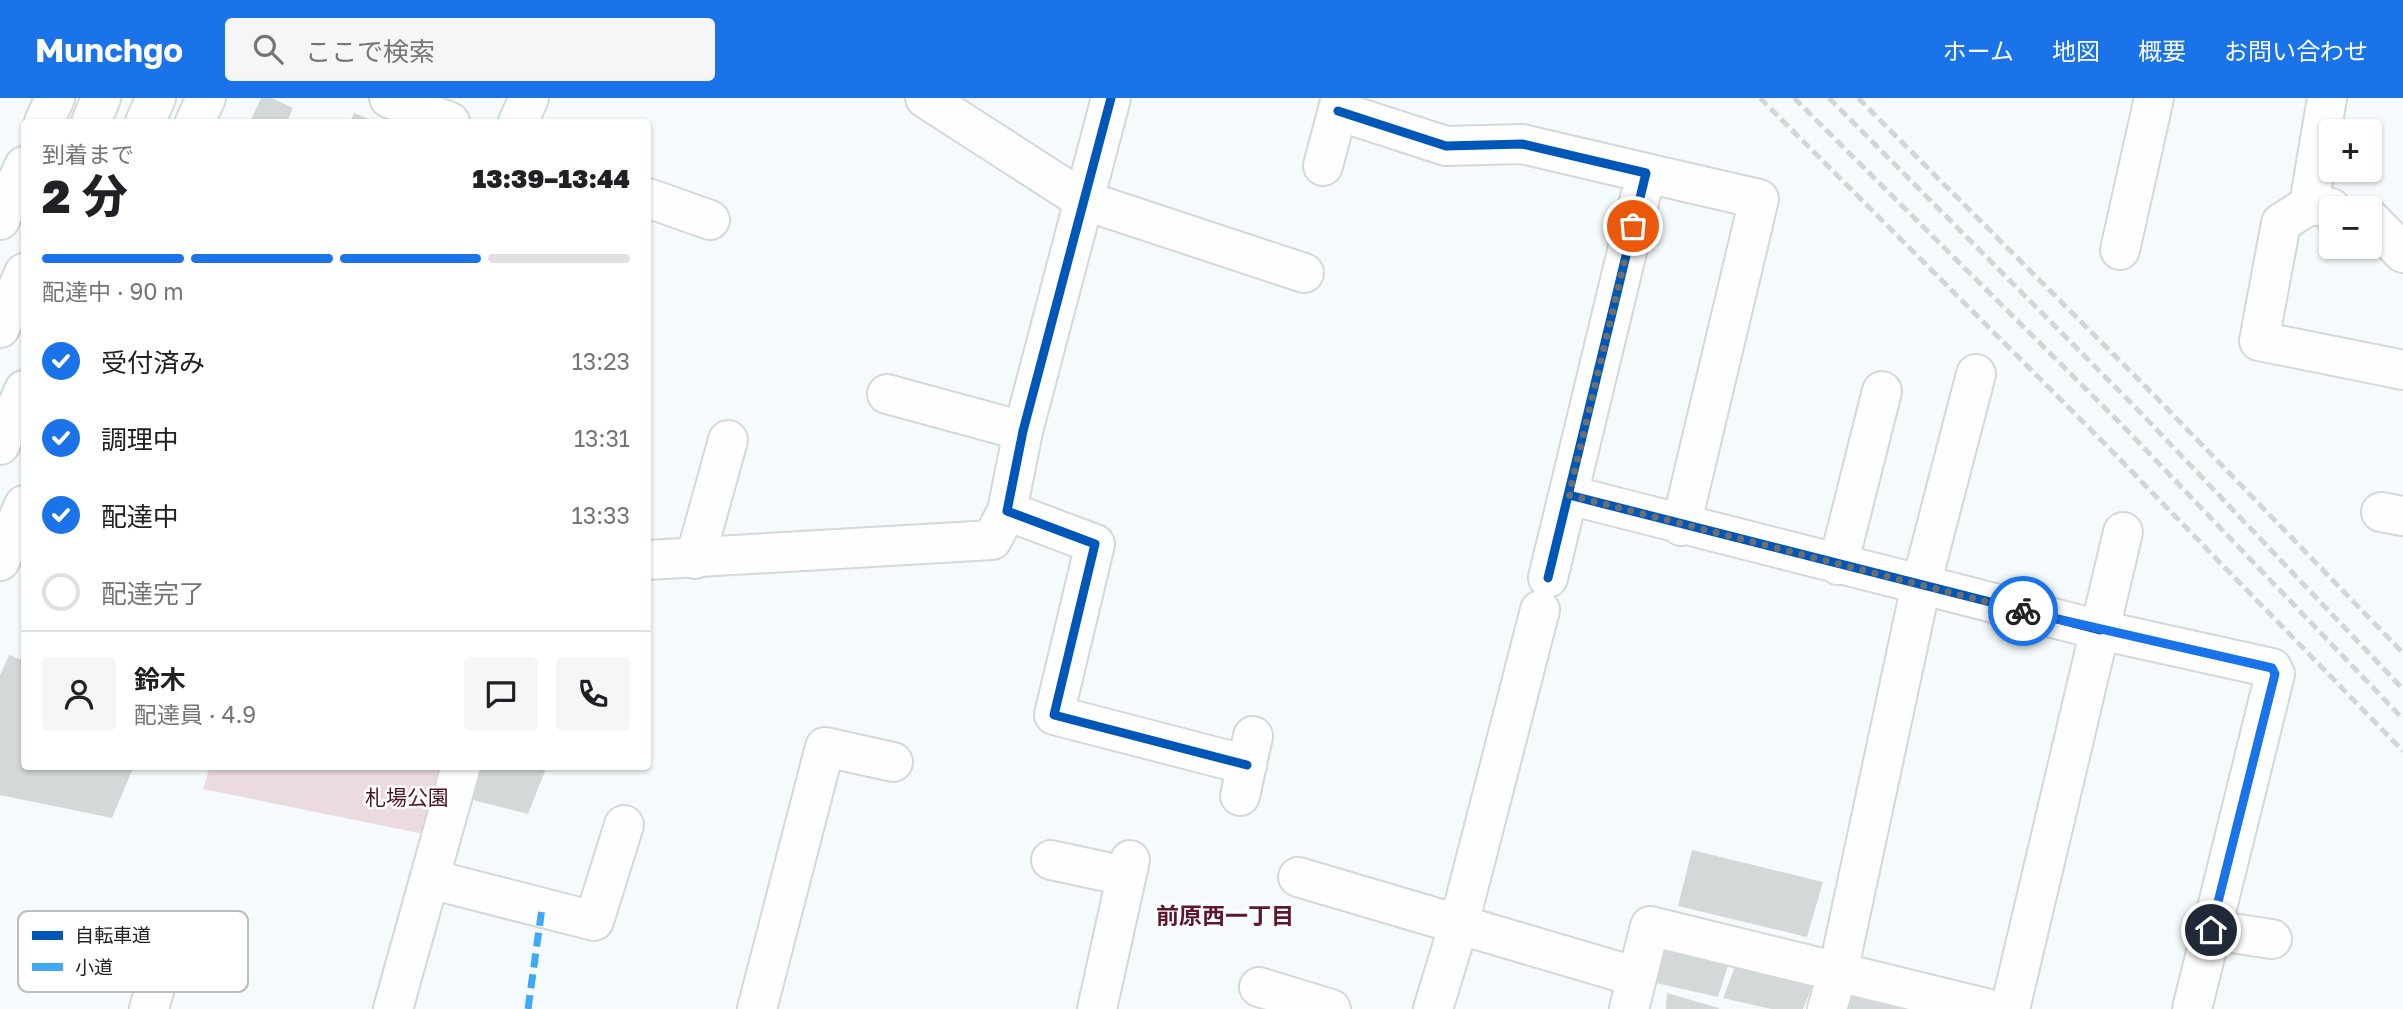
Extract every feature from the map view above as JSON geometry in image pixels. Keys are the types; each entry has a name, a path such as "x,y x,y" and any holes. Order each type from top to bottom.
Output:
{"street":[{"path":"45,119 55,98"},
{"path":"92,119 101,98"},
{"path":"146,119 156,98"},
{"path":"196,119 206,98"},
{"path":"389,98 442,119"},
{"path":"519,119 529,98"},
{"path":"925,98 1083,200 1304,273"},
{"path":"651,560 992,540 1007,512 1023,431 1111,98"},
{"path":"2120,250 2154,98"},
{"path":"2321,196 2327,98"},
{"path":"1323,166 1340,104 1446,146 1522,144 1759,199 1681,526"},
{"path":"0,220 17,171"},
{"path":"1433,1009 1459,924 1544,594 1646,173"},
{"path":"651,199 710,220"},
{"path":"2319,207 2281,223 2259,341 2403,370"},
{"path":"2382,231 2403,253"},
{"path":"0,328 21,280"},
{"path":"1827,1009 1838,972 1922,585 1976,374"},
{"path":"1838,565 1882,391"},
{"path":"887,394 1023,431"},
{"path":"0,445 21,397"},
{"path":"695,559 728,440"},
{"path":"1569,495 1681,526 2100,630 2272,668 2275,674 2192,1009"},
{"path":"0,561 21,512"},
{"path":"1007,512 1095,544 1054,715 1247,766"},
{"path":"2010,1009 2123,532"},
{"path":"757,1009 825,747 893,762"},
{"path":"393,1009 460,770"},
{"path":"430,879 594,921 624,825"},
{"path":"1051,860 1127,868 1097,1009"},
{"path":"1298,877 1459,924 1633,993 1650,926 1989,1009"},
{"path":"2211,930 2272,939"},
{"path":"1259,987 1331,1009"}],"green space":[{"name":"札場公園","path":"209,770 445,770 434,836 203,789"}],"building":[{"path":"261,98 272,98 293,108 288,119 251,119"},
{"path":"354,113 369,119 351,119"},
{"path":"9,655 21,660 21,770 132,770 112,818 0,795 0,675"},
{"path":"471,770 545,770 528,814 465,798"},
{"path":"1692,850 1823,882 1807,937 1678,906"},
{"path":"1659,941 1730,959 1718,997 1647,981"},
{"path":"1738,959 1816,977 1803,1009 1771,1009 1723,998"},
{"path":"1847,985 1910,1009 1840,1009"},
{"path":"1667,993 1719,1008 1719,1009 1666,1009"}],"railway":[{"path":"1760,98 2105,444 2403,751"},
{"path":"1794,98 2122,425 2403,719"},
{"path":"1829,98 2138,410 2403,689"},
{"path":"1858,98 2151,392 2403,653"}],"marked path":[{"path":"528,1009 542,908"}],"cycle path":[{"path":"1111,98 1023,431 1007,511 1095,544 1054,715 1247,765"},
{"path":"1338,111 1446,146 1522,144 1646,173 1548,578"},
{"path":"1569,495 2100,630"}],"way so far":[{"path":"1633,226 1569,495 1681,526 2023,611"}],"district":[{"name":"前原西一丁目","path":"1225,916"}],"route":[{"path":"2023,611 2272,668 2275,674 2211,930"}]}
